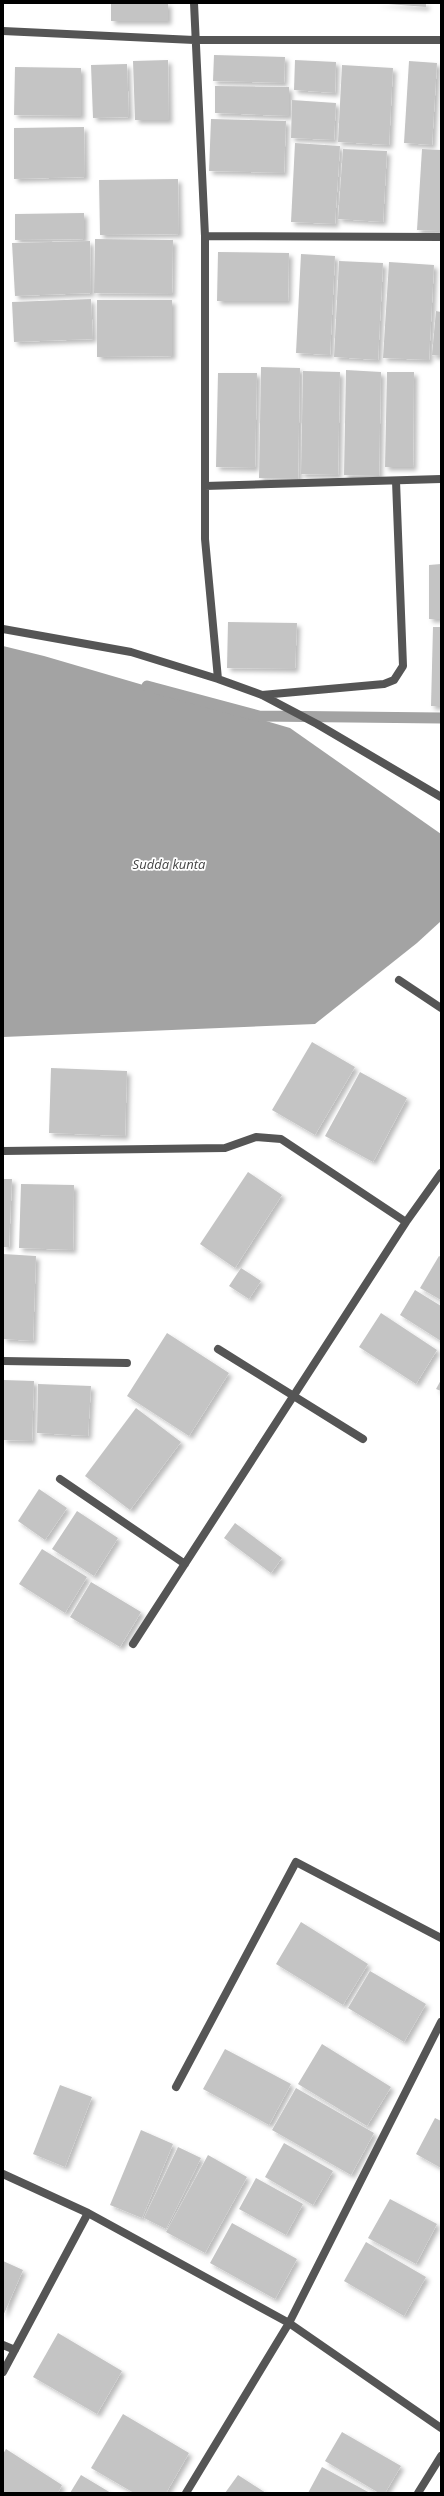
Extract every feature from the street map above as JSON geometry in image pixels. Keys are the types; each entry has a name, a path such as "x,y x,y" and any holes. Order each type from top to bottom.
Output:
{"street":[{"path":"194,3 194,40 205,236 205,539 218,679"},
{"path":"3,31 194,40 441,40"},
{"path":"205,236 441,237"},
{"path":"205,486 441,479"},
{"path":"262,695 384,684 394,680 403,666 396,481"},
{"path":"3,629 132,652 195,671 262,695 317,724 441,797"},
{"path":"398,980 441,1008"},
{"path":"3,1152 225,1148 256,1137 281,1139 406,1222"},
{"path":"133,1644 406,1222 441,1173"},
{"path":"218,1349 295,1395 363,1439"},
{"path":"3,1361 127,1363"},
{"path":"60,1479 185,1564"},
{"path":"176,2086 296,1862 441,1938"},
{"path":"186,2493 289,2323 441,2022"},
{"path":"3,2174 88,2213 289,2323 441,2428"},
{"path":"3,2372 88,2213"},
{"path":"3,2345 15,2350"},
{"path":"418,2493 441,2456"}],"water":[{"name":"Sudda kunta","path":"3,646 44,656 290,728 441,834 441,921 417,943 315,1024 3,1037"}],"building":[{"path":"111,3 168,3 168,21 111,21"},
{"path":"375,3 426,3 426,7"},
{"path":"214,55 285,57 284,83 213,81"},
{"path":"168,60 169,120 135,120 133,61"},
{"path":"295,60 336,62 335,93 294,90"},
{"path":"409,61 437,63 432,145 404,143"},
{"path":"127,64 129,117 93,118 91,65"},
{"path":"342,65 393,68 389,145 338,142"},
{"path":"15,67 81,68 81,116 14,115"},
{"path":"215,86 289,87 289,116 215,113"},
{"path":"292,100 336,103 334,140 291,138"},
{"path":"211,119 286,121 284,173 209,171"},
{"path":"84,127 85,177 14,179 14,128"},
{"path":"295,143 340,146 335,224 291,222"},
{"path":"343,149 387,151 383,222 338,219"},
{"path":"422,149 441,150 441,231 417,230"},
{"path":"178,179 179,234 100,235 99,180"},
{"path":"84,213 84,239 15,240 15,214"},
{"path":"95,239 173,240 172,294 94,293"},
{"path":"90,241 91,293 15,296 12,243"},
{"path":"218,252 289,253 288,301 217,301"},
{"path":"301,254 335,256 330,355 296,353"},
{"path":"339,261 383,263 378,360 334,357"},
{"path":"389,262 434,265 429,360 383,358"},
{"path":"91,299 93,339 14,342 12,302"},
{"path":"97,300 172,300 172,356 97,357"},
{"path":"436,311 441,312 441,356 432,355"},
{"path":"261,367 300,368 298,479 259,478"},
{"path":"346,370 381,372 379,476 344,475"},
{"path":"303,371 340,372 338,475 301,474"},
{"path":"387,372 414,372 413,467 385,467"},
{"path":"218,373 257,373 255,468 216,467"},
{"path":"441,564 441,619 429,619 429,565"},
{"path":"228,622 297,623 295,669 227,668"},
{"path":"433,627 441,627 441,706 431,706"},
{"path":"312,1042 355,1067 315,1135 272,1110"},
{"path":"51,1068 127,1071 125,1136 49,1133"},
{"path":"360,1072 407,1098 373,1162 325,1136"},
{"path":"248,1172 282,1195 235,1268 200,1244"},
{"path":"3,1179 12,1179 9,1247 3,1247"},
{"path":"21,1184 74,1185 73,1250 19,1248"},
{"path":"3,1254 36,1256 33,1341 3,1339"},
{"path":"439,1256 441,1257 441,1300 420,1288"},
{"path":"241,1268 261,1281 249,1299 229,1286"},
{"path":"415,1290 441,1306 441,1341 400,1315"},
{"path":"381,1313 437,1350 416,1384 359,1347"},
{"path":"167,1333 229,1373 189,1436 127,1396"},
{"path":"3,1380 34,1381 32,1441 3,1440"},
{"path":"441,1380 441,1391 436,1389"},
{"path":"38,1384 91,1386 88,1436 37,1433"},
{"path":"136,1408 181,1442 130,1510 85,1476"},
{"path":"39,1489 67,1508 45,1540 18,1521"},
{"path":"77,1511 118,1538 94,1576 52,1549"},
{"path":"235,1523 282,1558 271,1573 224,1538"},
{"path":"42,1549 87,1577 65,1613 19,1584"},
{"path":"91,1582 141,1612 120,1647 70,1617"},
{"path":"301,1922 368,1964 343,2005 276,1964"},
{"path":"370,1971 426,2004 404,2042 348,2008"},
{"path":"322,2044 391,2087 367,2126 298,2084"},
{"path":"225,2049 291,2084 269,2125 203,2089"},
{"path":"60,2085 92,2097 65,2167 33,2154"},
{"path":"296,2088 374,2133 351,2175 272,2130"},
{"path":"435,2118 441,2121 441,2168 416,2154"},
{"path":"141,2130 173,2144 142,2218 110,2205"},
{"path":"284,2143 333,2171 313,2205 265,2177"},
{"path":"178,2147 201,2158 166,2229 144,2218"},
{"path":"208,2155 247,2177 205,2253 166,2232"},
{"path":"256,2178 303,2204 286,2235 239,2209"},
{"path":"390,2199 437,2224 416,2264 368,2238"},
{"path":"232,2223 297,2259 275,2299 210,2263"},
{"path":"366,2242 426,2277 404,2316 344,2281"},
{"path":"3,2261 23,2270 3,2316"},
{"path":"58,2333 122,2371 97,2414 33,2377"},
{"path":"123,2414 189,2453 166,2493 134,2493 91,2468"},
{"path":"342,2432 401,2466 385,2493 379,2493 325,2461"},
{"path":"6,2449 62,2485 58,2493 3,2493 3,2454"},
{"path":"322,2467 370,2493 308,2493"},
{"path":"81,2475 111,2493 70,2493"},
{"path":"238,2475 266,2493 225,2493"}],"waterway":[{"path":"147,686 259,716 441,718"}]}
